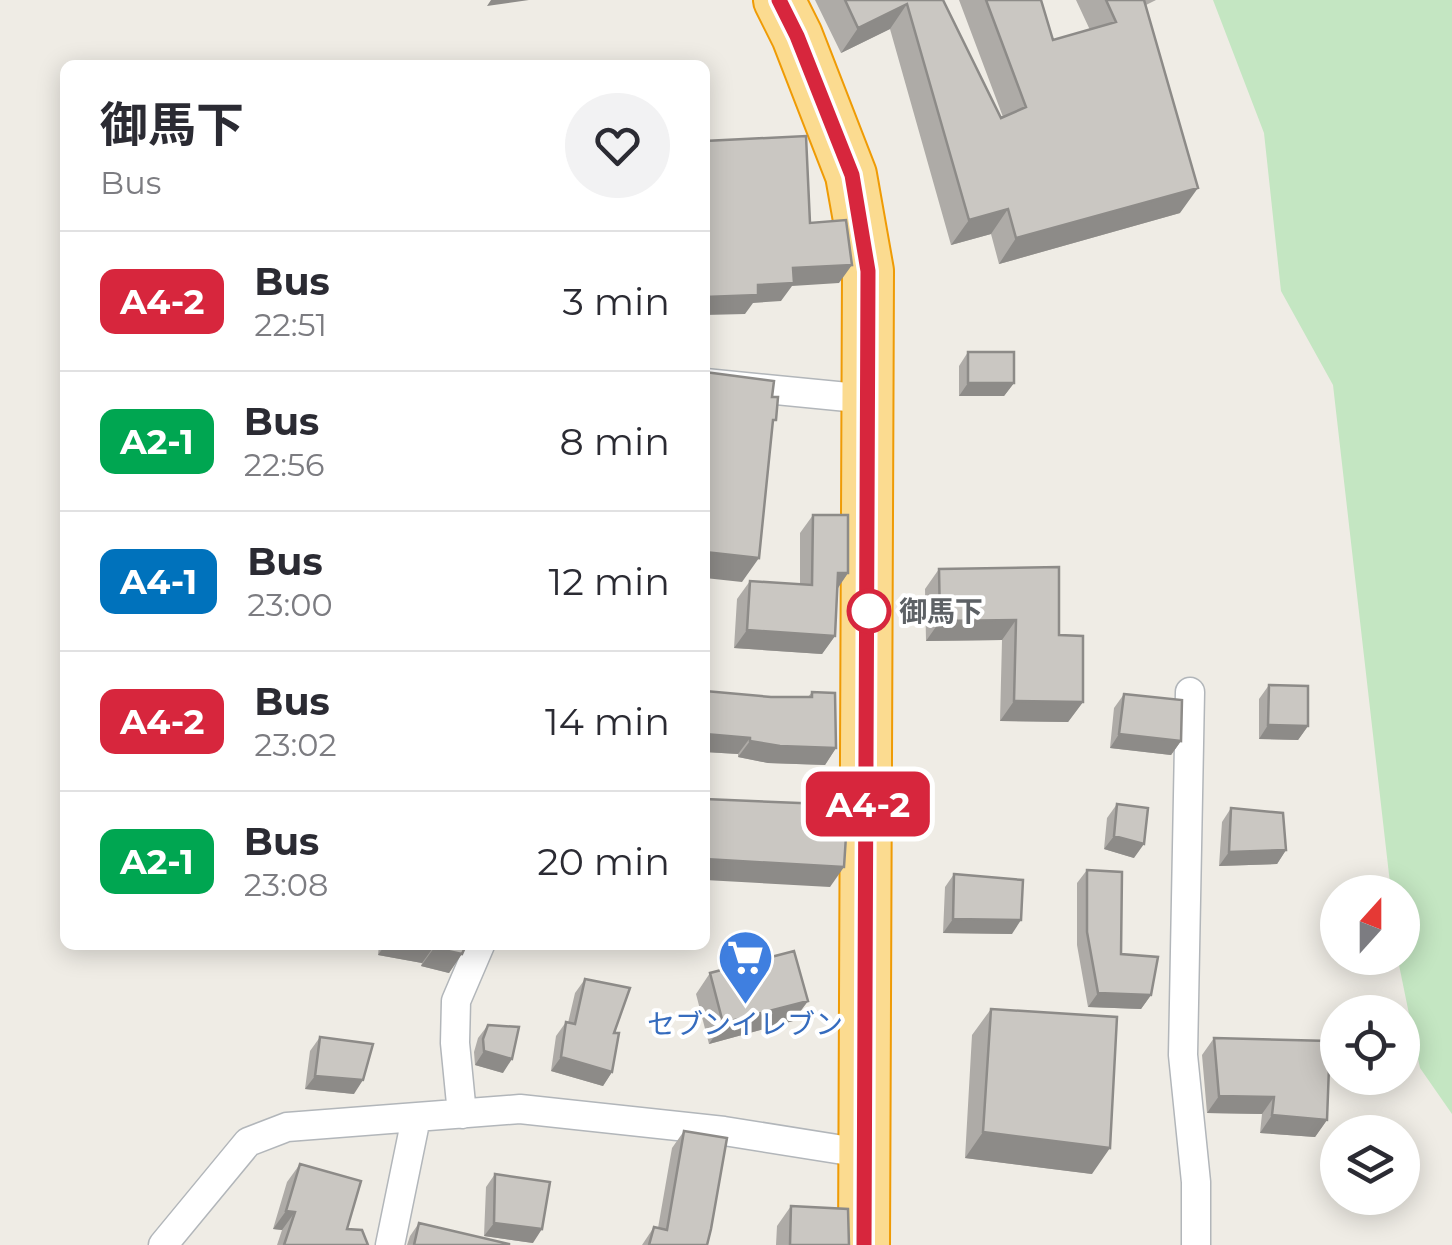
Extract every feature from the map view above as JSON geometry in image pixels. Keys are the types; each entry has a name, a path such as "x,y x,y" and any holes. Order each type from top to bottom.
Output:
{"highway":[{"path":"778,0 797,36 852,175 868,271 864,1245"}],"street":[{"path":"710,383 868,399"},
{"path":"1190,692 1183,1055 1196,1182 1196,1245"},
{"path":"462,1114 455,1042 456,1001 478,950"},
{"path":"162,1245 248,1142 287,1127 520,1109 724,1131 862,1153"},
{"path":"390,1245 416,1118"}],"green space":[{"path":"1213,0 1452,0 1452,1114 1420,1068 1420,995 1405,995 1401,975 1420,975 1420,875 1389,875 1333,385 1281,291 1264,133"}],"building":[{"path":"845,0 943,0 1001,118 1026,107 986,0 1041,0 1053,40 1116,22 1106,0 1144,0 1198,188 1016,238 1008,209 969,220 907,4 858,28"},
{"path":"806,136 810,223 846,220 852,265 793,268 794,283 758,285 758,295 710,297 710,141"},
{"path":"968,352 1014,352 1014,383 968,383"},
{"path":"710,373 774,381 772,397 778,397 759,558 710,553"},
{"path":"813,515 848,515 848,573 838,573 835,636 747,630 750,581 812,585"},
{"path":"1059,567 1059,635 1083,636 1083,702 1014,701 1016,620 940,621 939,569"},
{"path":"1269,685 1308,686 1308,726 1268,725"},
{"path":"710,691 771,697 835,693 836,748 780,746 750,738 710,734"},
{"path":"1124,694 1182,700 1181,741 1119,734"},
{"path":"710,799 848,805 844,867 710,859"},
{"path":"1117,804 1148,808 1144,844 1114,836"},
{"path":"1231,808 1283,813 1286,850 1229,852"},
{"path":"1087,870 1122,872 1121,954 1158,957 1151,995 1098,993 1087,932"},
{"path":"954,874 1023,880 1021,920 953,919"},
{"path":"794,951 808,1001 723,1023 710,973"},
{"path":"585,979 630,988 614,1033 619,1033 612,1072 561,1057 566,1022 575,1024"},
{"path":"991,1009 1117,1017 1110,1148 983,1132"},
{"path":"488,1025 519,1027 512,1059 484,1051"},
{"path":"320,1037 373,1044 363,1080 315,1076"},
{"path":"1214,1038 1320,1041 1320,1095 1328,1095 1327,1115 1320,1115 1320,1119 1272,1115 1274,1097 1219,1096"},
{"path":"684,1131 727,1138 707,1245 649,1245 654,1227 667,1230"},
{"path":"300,1164 361,1181 347,1229 362,1230 368,1245 284,1245 295,1212 286,1211"},
{"path":"495,1174 550,1182 542,1229 494,1223"},
{"path":"791,1206 848,1209 849,1245 790,1245"},
{"path":"419,1223 509,1244 509,1245 414,1245"}],"bus line":[{"name":"A4-2","path":"779,0 852,175 868,271 864,1245"}],"place":[{"name":"御馬下","path":"869,611"},
{"name":"セブンイレブン","path":"745,1007"}]}
